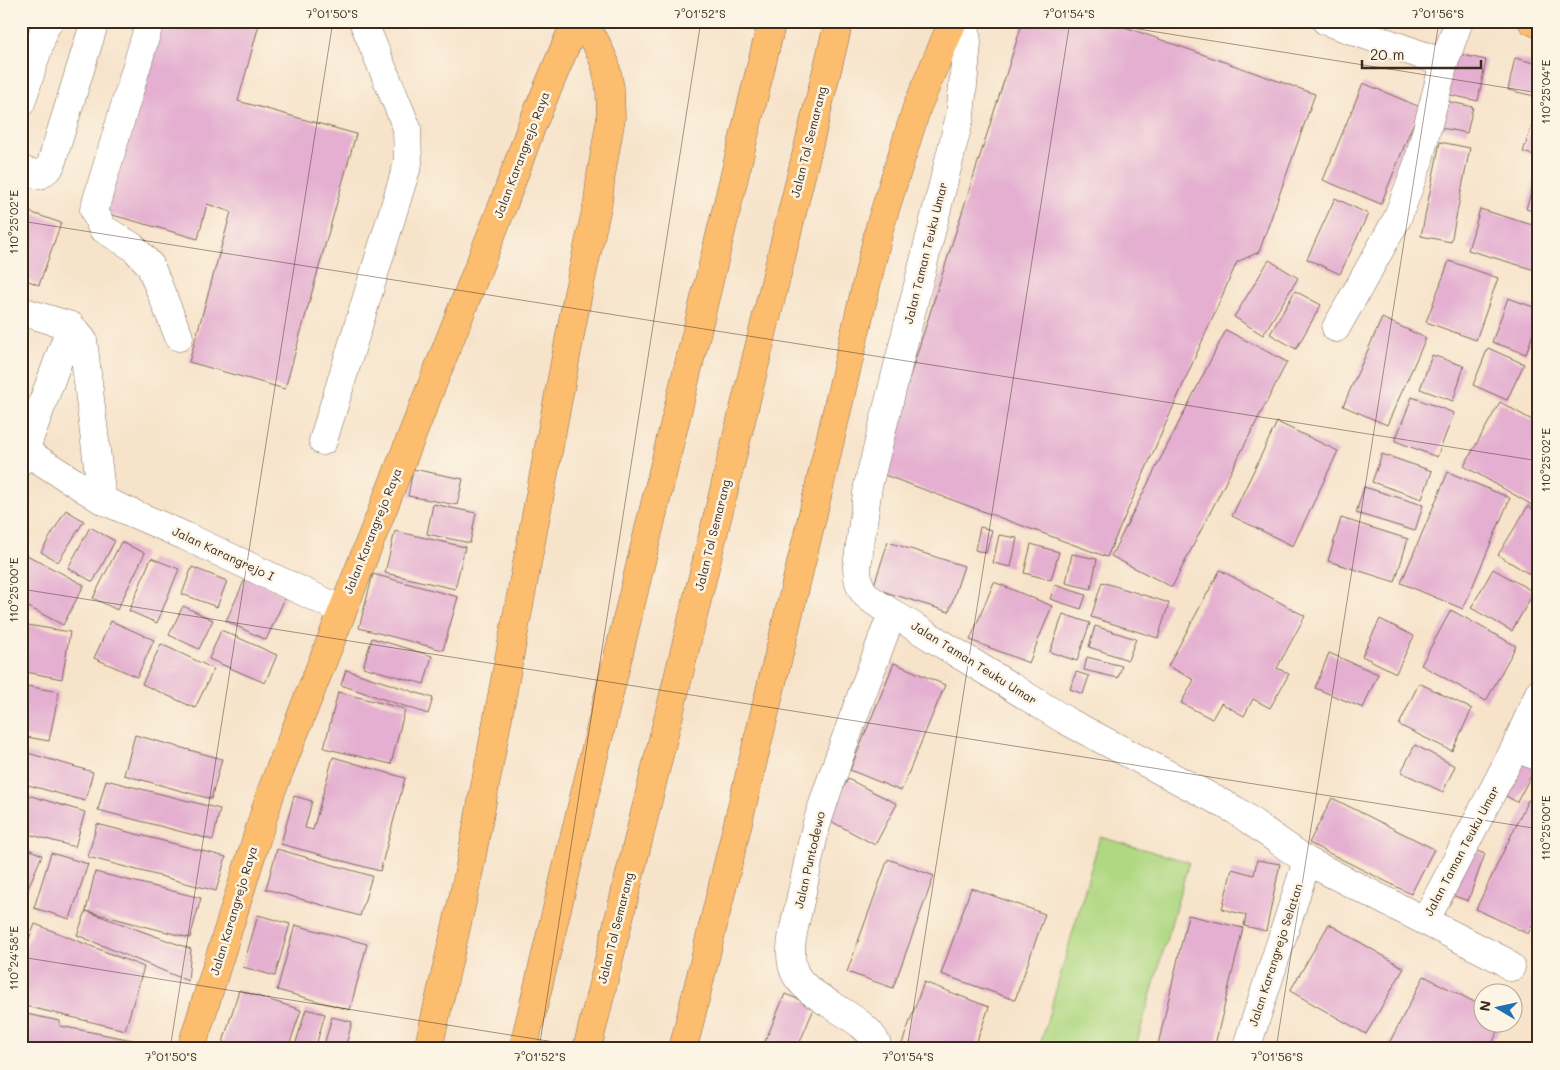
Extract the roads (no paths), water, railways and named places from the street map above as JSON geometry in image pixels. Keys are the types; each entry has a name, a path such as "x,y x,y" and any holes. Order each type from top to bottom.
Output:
{"main road":[{"name":"Jalan Karangrejo Raya","path":"191,1049 271,792 503,205 532,125 577,21"},
{"path":"428,1049 468,876 574,313 598,202 611,118 610,88 605,63 596,43 577,21"},
{"path":"523,1049 772,21"},
{"name":"Jalan Tol Semarang","path":"587,1049 839,21"},
{"path":"683,1049 811,522 880,226 917,107 953,21"},
{"path":"1532,21 1539,24"}],"street":[{"path":"21,103 45,27 50,21"},
{"path":"21,170 40,175 50,167 95,21"},
{"path":"150,21 94,210 102,228 133,246 150,265 179,337"},
{"path":"323,441 408,163 407,128 363,21"},
{"name":"Jalan Taman Teuku Umar","path":"965,21 967,43 960,116 868,486 857,567 861,591 892,613 1065,720 1236,810 1307,861 1425,921 1527,752 1539,693"},
{"path":"1326,21 1444,63"},
{"path":"1336,328 1398,219 1418,163 1444,63 1459,21"},
{"path":"21,311 71,326 83,340 102,500"},
{"name":"Jalan Karangrejo I","path":"71,326 23,456 102,500 185,536 342,610"},
{"name":"Jalan Puntodewo","path":"878,1049 873,1035 801,983 794,972 792,939 817,824 892,613"},
{"name":"Jalan Karangrejo Selatan","path":"1246,1049 1307,861"},
{"path":"1425,921 1504,961 1511,967"}]}
